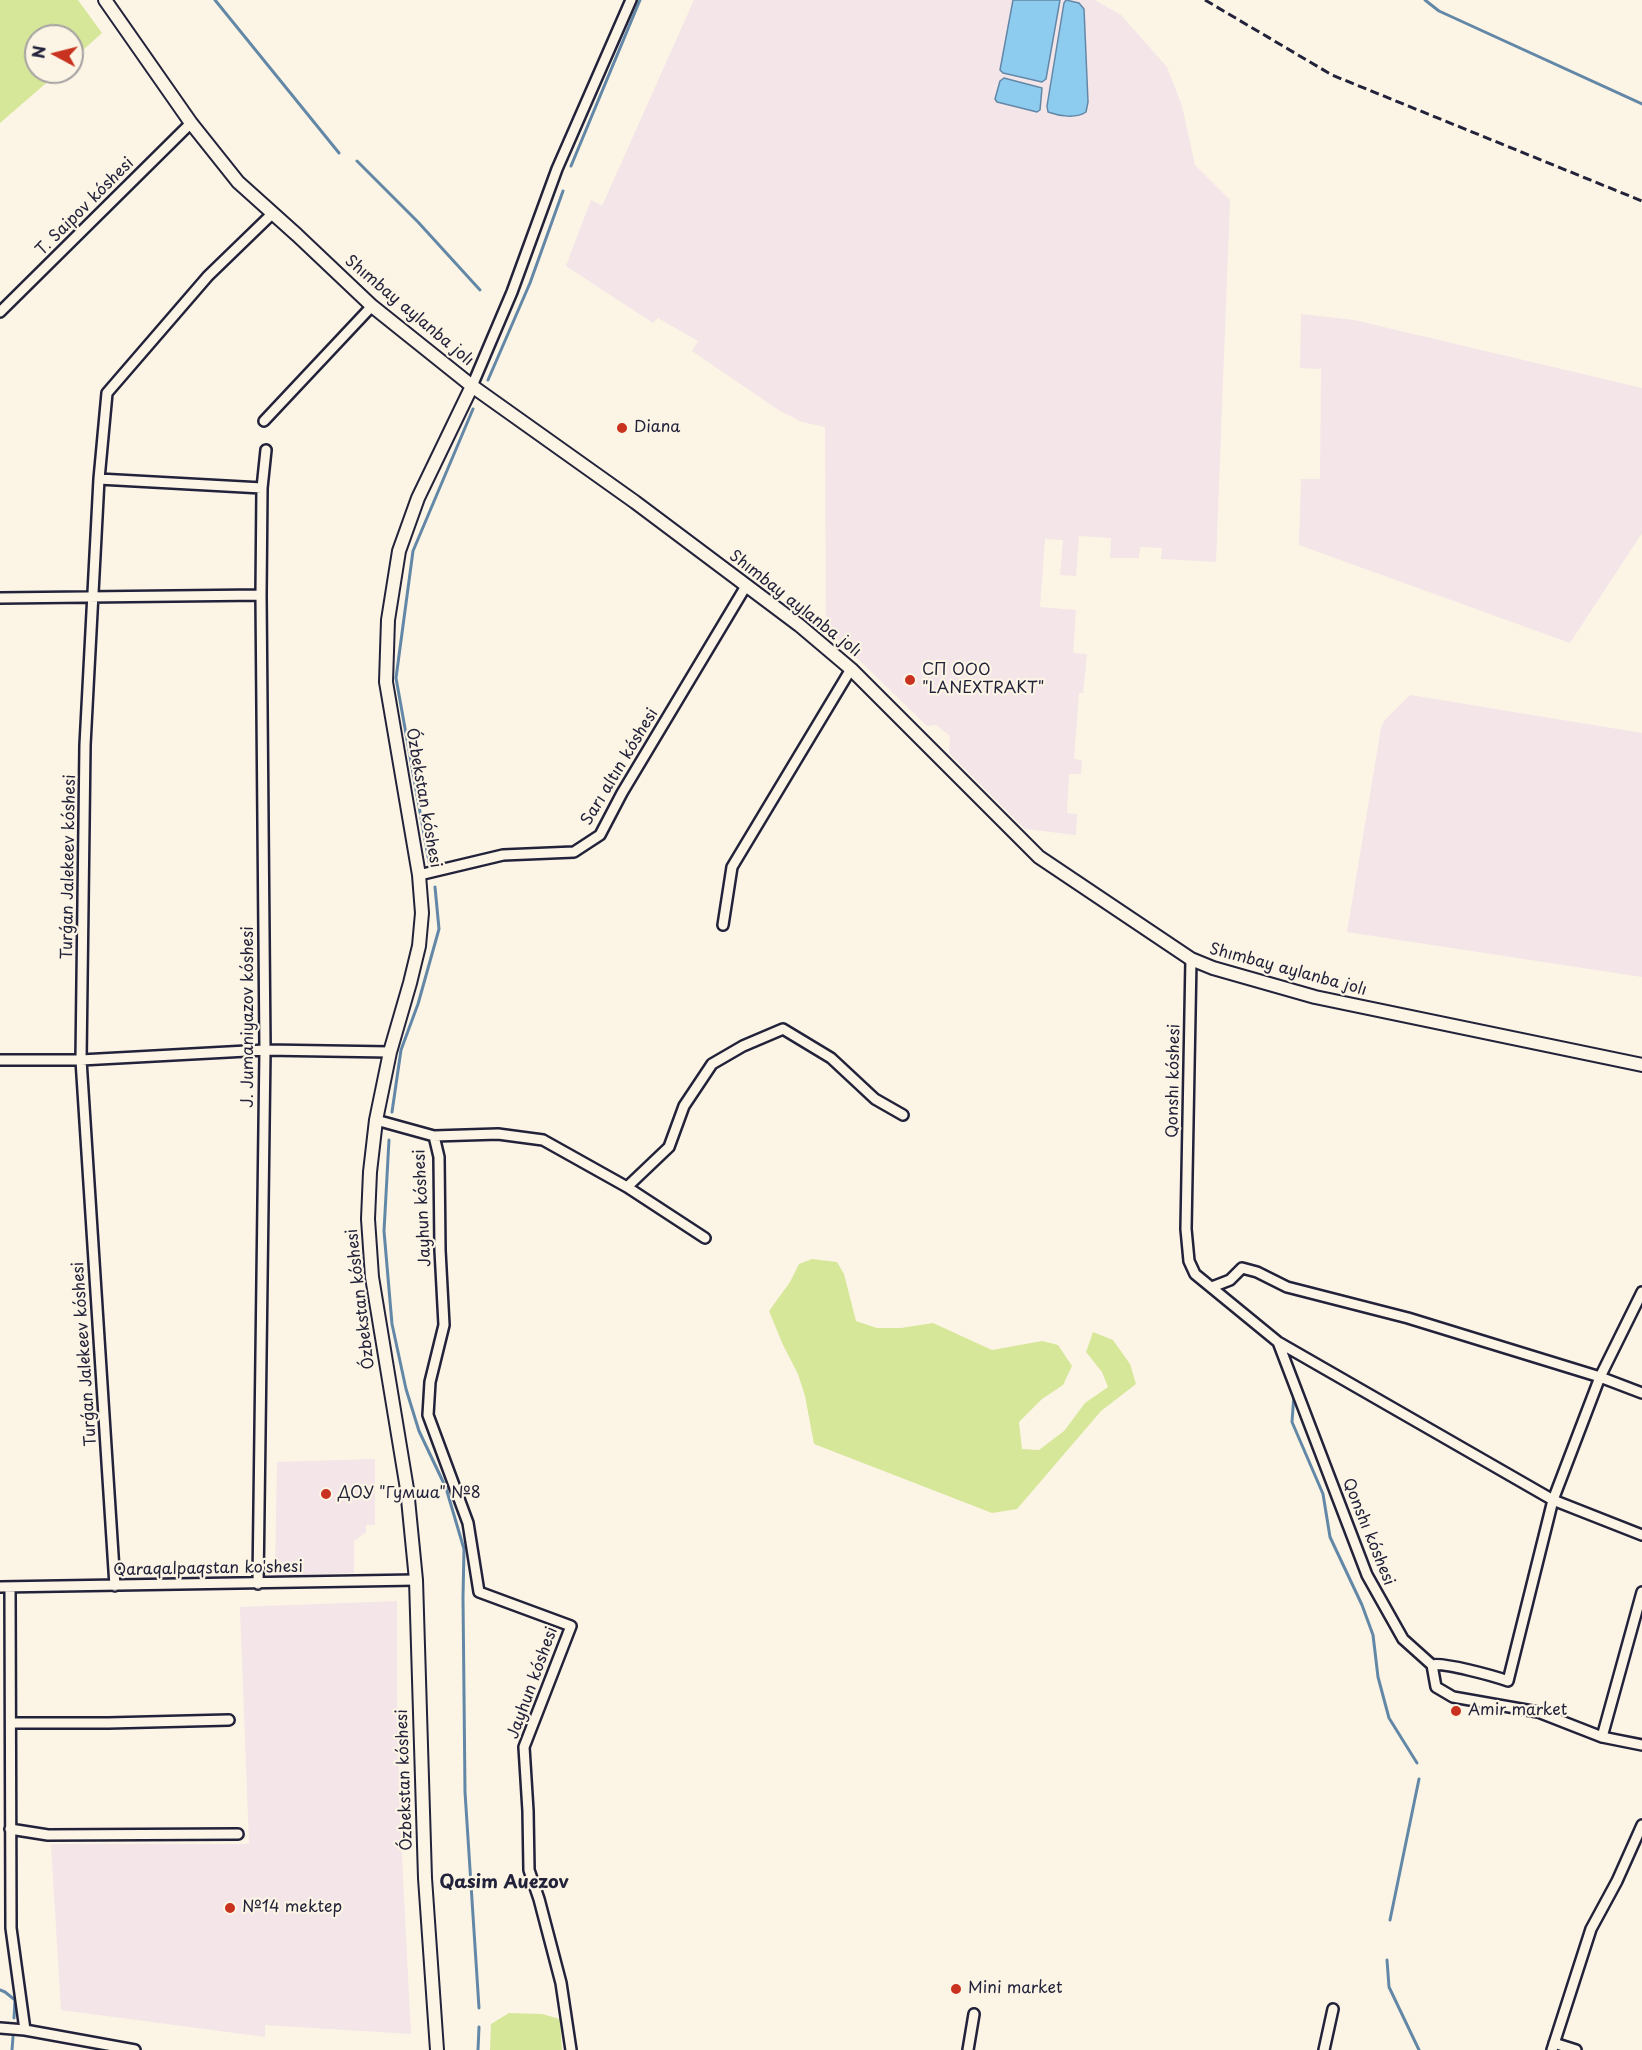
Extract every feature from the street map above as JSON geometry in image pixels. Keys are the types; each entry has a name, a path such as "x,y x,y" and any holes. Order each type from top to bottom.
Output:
{"main road":[{"name":"Shımbay aylanba jolı","path":"105,0 191,123 238,182 372,306 472,386 635,502 799,625 851,669 1039,857 1191,959 1212,968 1316,997 1642,1065"},
{"name":"Ózbekstan kóshesi","path":"437,2050 425,1878 416,1580 407,1489 372,1277 368,1219 376,1120 390,1052 419,946 422,913 419,875 386,682 388,620 399,551 414,509 472,386"}],"street":[{"path":"472,386 512,292 557,169 631,0"},
{"name":"T. Saipov kóshesi","path":"0,312 191,123"},
{"name":"Turǵan Jalekeev kóshesi","path":"115,1586 81,1060 85,746 99,479 107,393 208,276 273,213"},
{"path":"264,421 372,306"},
{"name":"J. Jumaniyazov kóshesi","path":"258,1584 265,1050 261,595 262,488 266,450"},
{"path":"99,479 262,488"},
{"name":"Sarı altın kóshesi","path":"419,875 503,855 574,852 600,835 622,793 746,586"},
{"path":"0,598 261,595"},
{"path":"723,925 732,867 851,669"},
{"name":"Qonshı kóshesi","path":"1191,959 1186,1229 1189,1261 1194,1274 1278,1342 1553,1500 1642,1535"},
{"path":"627,1187 669,1147 684,1106 712,1064 743,1046 783,1029 831,1058 875,1099 903,1115"},
{"path":"0,1060 81,1060 265,1050 390,1052"},
{"name":"Jayhun kóshesi","path":"376,1120 434,1136 498,1134 543,1140 627,1187 705,1238"},
{"name":"Jayhun kóshesi","path":"434,1136 439,1157 444,1325 430,1382 428,1415 468,1522 479,1592 571,1626 524,1747 529,1870 561,1983 571,2050"},
{"path":"1212,1287 1230,1280 1242,1268 1257,1272 1287,1287 1408,1318 1600,1377 1642,1393"},
{"path":"1432,1665 1438,1664 1459,1670 1482,1672 1508,1681 1553,1500 1600,1377 1642,1292"},
{"name":"Qonshı kóshesi","path":"1278,1342 1367,1575 1403,1639 1432,1665 1436,1687 1453,1697 1538,1712 1602,1737 1642,1745"},
{"name":"Qaraqalpaqstan ko'shesi","path":"5,1587 416,1580"},
{"path":"5,1587 12,1723 11,1928 25,2030"},
{"path":"1602,1737 1642,1592"},
{"path":"12,1723 229,1720"},
{"path":"1576,2050 1553,2046 1591,1929 1617,1881 1642,1825"},
{"path":"10,1829 48,1835 238,1834"},
{"path":"1324,2050 1333,2009"},
{"path":"968,2050 974,2014"},
{"path":"0,2028 25,2030 135,2050"}],"shaded area":[{"path":"694,0 1095,0 1121,15 1167,67 1182,106 1195,165 1230,200 1216,562 1161,559 1162,548 1140,547 1139,558 1110,558 1111,538 1079,536 1076,576 1060,575 1063,540 1045,539 1040,607 1076,610 1073,653 1087,654 1083,693 1079,693 1074,759 1082,760 1081,774 1069,774 1067,813 1077,814 1076,835 1025,829 949,753 950,736 936,725 927,726 826,628 825,427 802,422 780,411 692,351 698,341 658,318 653,323 566,266 591,200 602,206"},
{"path":"1301,314 1354,320 1642,388 1642,533 1570,643 1299,545 1301,479 1320,479 1321,369 1300,368"},
{"path":"1410,695 1642,733 1642,977 1347,932 1381,728 1384,721"},
{"name":"ДОУ \"Гумша\" №8","path":"375,1459 375,1525 366,1525 366,1532 354,1541 354,1573 275,1576 277,1462"},
{"path":"397,1601 400,1819 411,2034 265,2025 265,2037 61,2010 51,1844 249,1844 240,1607"}],"green space":[{"path":"0,0 78,0 102,33 84,49 84,24 24,24 24,84 45,84 0,123"},
{"path":"812,1259 837,1262 844,1274 856,1321 877,1328 901,1328 933,1323 992,1350 1042,1341 1058,1345 1072,1366 1063,1385 1042,1399 1019,1422 1022,1449 1039,1450 1064,1431 1085,1403 1108,1387 1102,1372 1086,1352 1093,1332 1113,1340 1130,1364 1136,1384 1101,1411 1017,1509 992,1513 814,1444 805,1396 798,1374 769,1311 790,1282 799,1264"},
{"path":"509,2013 542,2014 560,2019 562,2050 490,2050 491,2024"}],"water":[{"path":"1013,0 1060,0 1046,79 1042,82 1003,73 1000,70"},
{"path":"1066,0 1079,3 1084,9 1088,102 1086,112 1072,116 1048,112 1047,106"},
{"path":"1004,78 1042,88 1040,110 1037,112 997,102 995,99 1000,81"}],"waterway":[{"path":"215,0 339,153"},
{"path":"571,166 640,0"},
{"path":"1425,0 1439,11 1642,104"},
{"path":"357,161 418,222 480,290"},
{"path":"488,380 530,283 563,191"},
{"path":"429,862 396,678 413,551 473,409"},
{"path":"392,1112 401,1050 418,1004 439,929 435,887"},
{"path":"389,1140 384,1231 392,1324 406,1389 419,1431 446,1488 464,1549 465,1792 479,2008"},
{"path":"1294,1394 1292,1422 1323,1494 1330,1537 1362,1605 1373,1635 1378,1677 1389,1718 1417,1763"},
{"path":"1390,1920 1419,1779"},
{"path":"1387,1960 1389,1987 1419,2050"},
{"path":"0,1990 15,2000 14,2018"},
{"path":"478,2050 479,2027"},
{"path":"12,2050 13,2037"}],"railway":[{"path":"1205,0 1332,75 1642,201"}],"place":[{"name":"Diana","path":"622,428"},
{"name":"СП ООО \"LANEXTRAKT\"","path":"910,680"},
{"name":"ДОУ \"Гумша\" №8","path":"326,1494"},
{"name":"Amir market","path":"1456,1711"},
{"name":"№14 mektep","path":"230,1908"},
{"name":"Mini market","path":"956,1989"}],"district":[{"name":"Qasim Auezov","path":"504,1883"}]}
